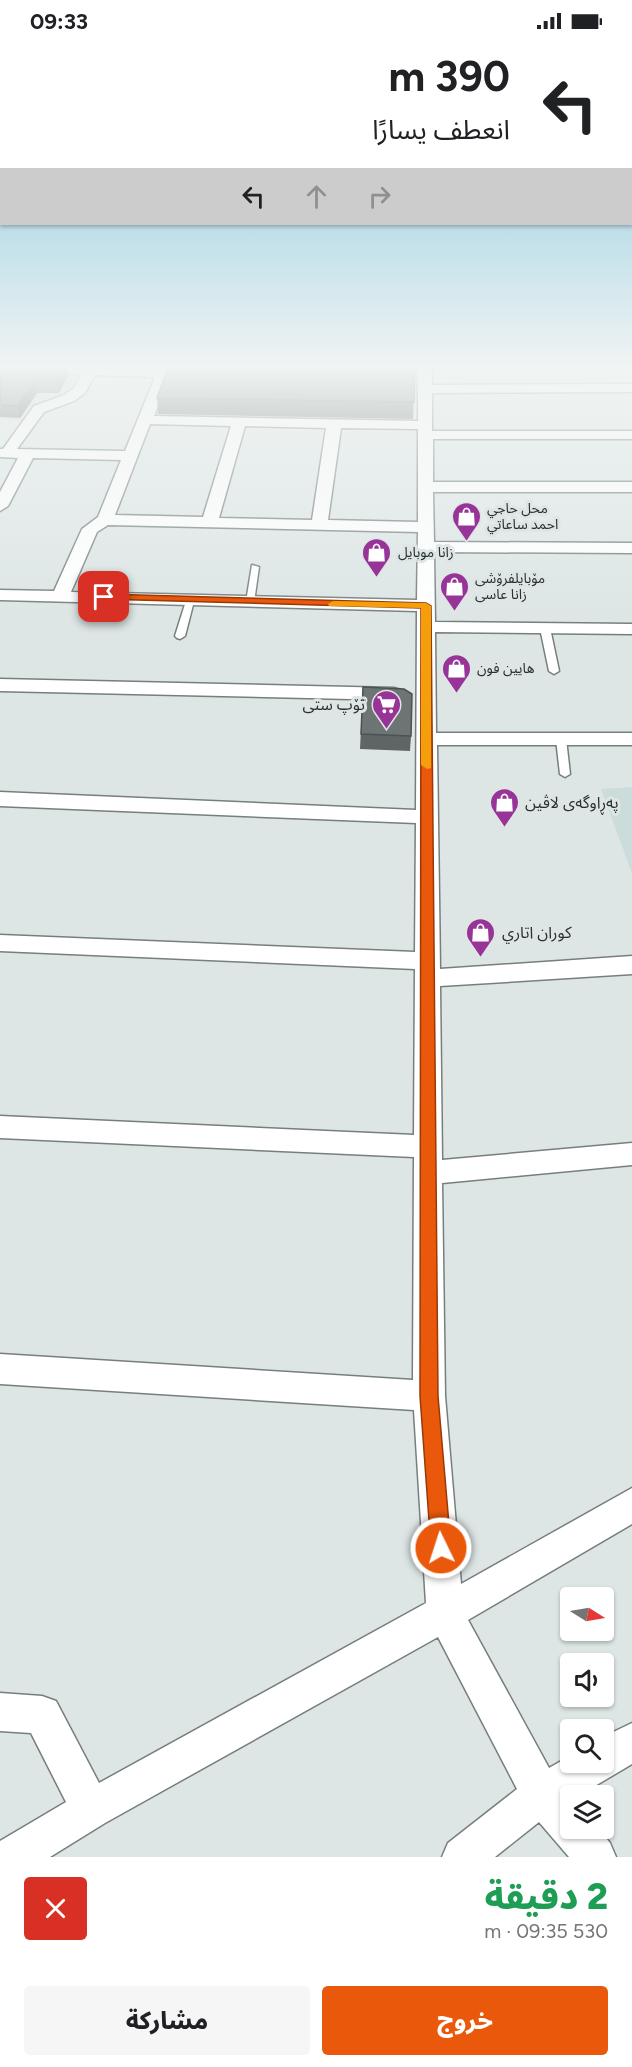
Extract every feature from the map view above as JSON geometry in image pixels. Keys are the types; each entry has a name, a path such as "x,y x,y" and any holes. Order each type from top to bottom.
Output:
{"street":[{"path":"105,520 132,452"},
{"path":"210,522 230,452"},
{"path":"319,524 330,452"},
{"path":"425,452 429,1396 445,1613 542,1795 560,1815"},
{"path":"4,453 130,456"},
{"path":"0,506 28,454"},
{"path":"426,487 632,487"},
{"path":"61,595 90,529 105,520 319,524 426,537 632,548"},
{"path":"0,595 250,602 545,628 632,629"},
{"path":"0,685 426,694"},
{"path":"426,739 632,739"},
{"path":"0,799 427,818"},
{"path":"0,943 427,970 632,965"},
{"path":"0,1127 428,1160 632,1154"},
{"path":"0,1369 429,1396"},
{"path":"12,1857 91,1809 445,1613 632,1505"},
{"path":"0,1712 42,1715 91,1809"},
{"path":"614,1753 632,1742"},
{"path":"462,1857 542,1795 579,1773"},
{"path":"580,1839 596,1857"}],"lane":[{"path":"250,602 255,567"},
{"path":"180,636 190,601"},
{"path":"545,628 554,671"},
{"path":"561,739 565,774"}],"shaded area":[{"path":"632,787 632,873 601,789"}],"building":[{"name":"تۆپ ستی","path":"363,687 404,689 412,694 411,736 361,734"}],"slow traffic":[{"path":"333,604 426,606 427,765"}],"place":[{"name":"محل حاجي احمد ساعاتي","path":"466,542"},
{"name":"زانا موبايل","path":"377,578"},
{"name":"مۆبایلفرۆشی زانا عاسی","path":"454,612"},
{"name":"هايين فون","path":"456,694"},
{"name":"تۆپ ستی","path":"386,730"},
{"name":"پەڕاوگەی لاڤین","path":"504,828"},
{"name":"كوران اتاري","path":"481,958"}],"route":[{"path":"104,597 426,606 429,1396 441,1548"}]}
